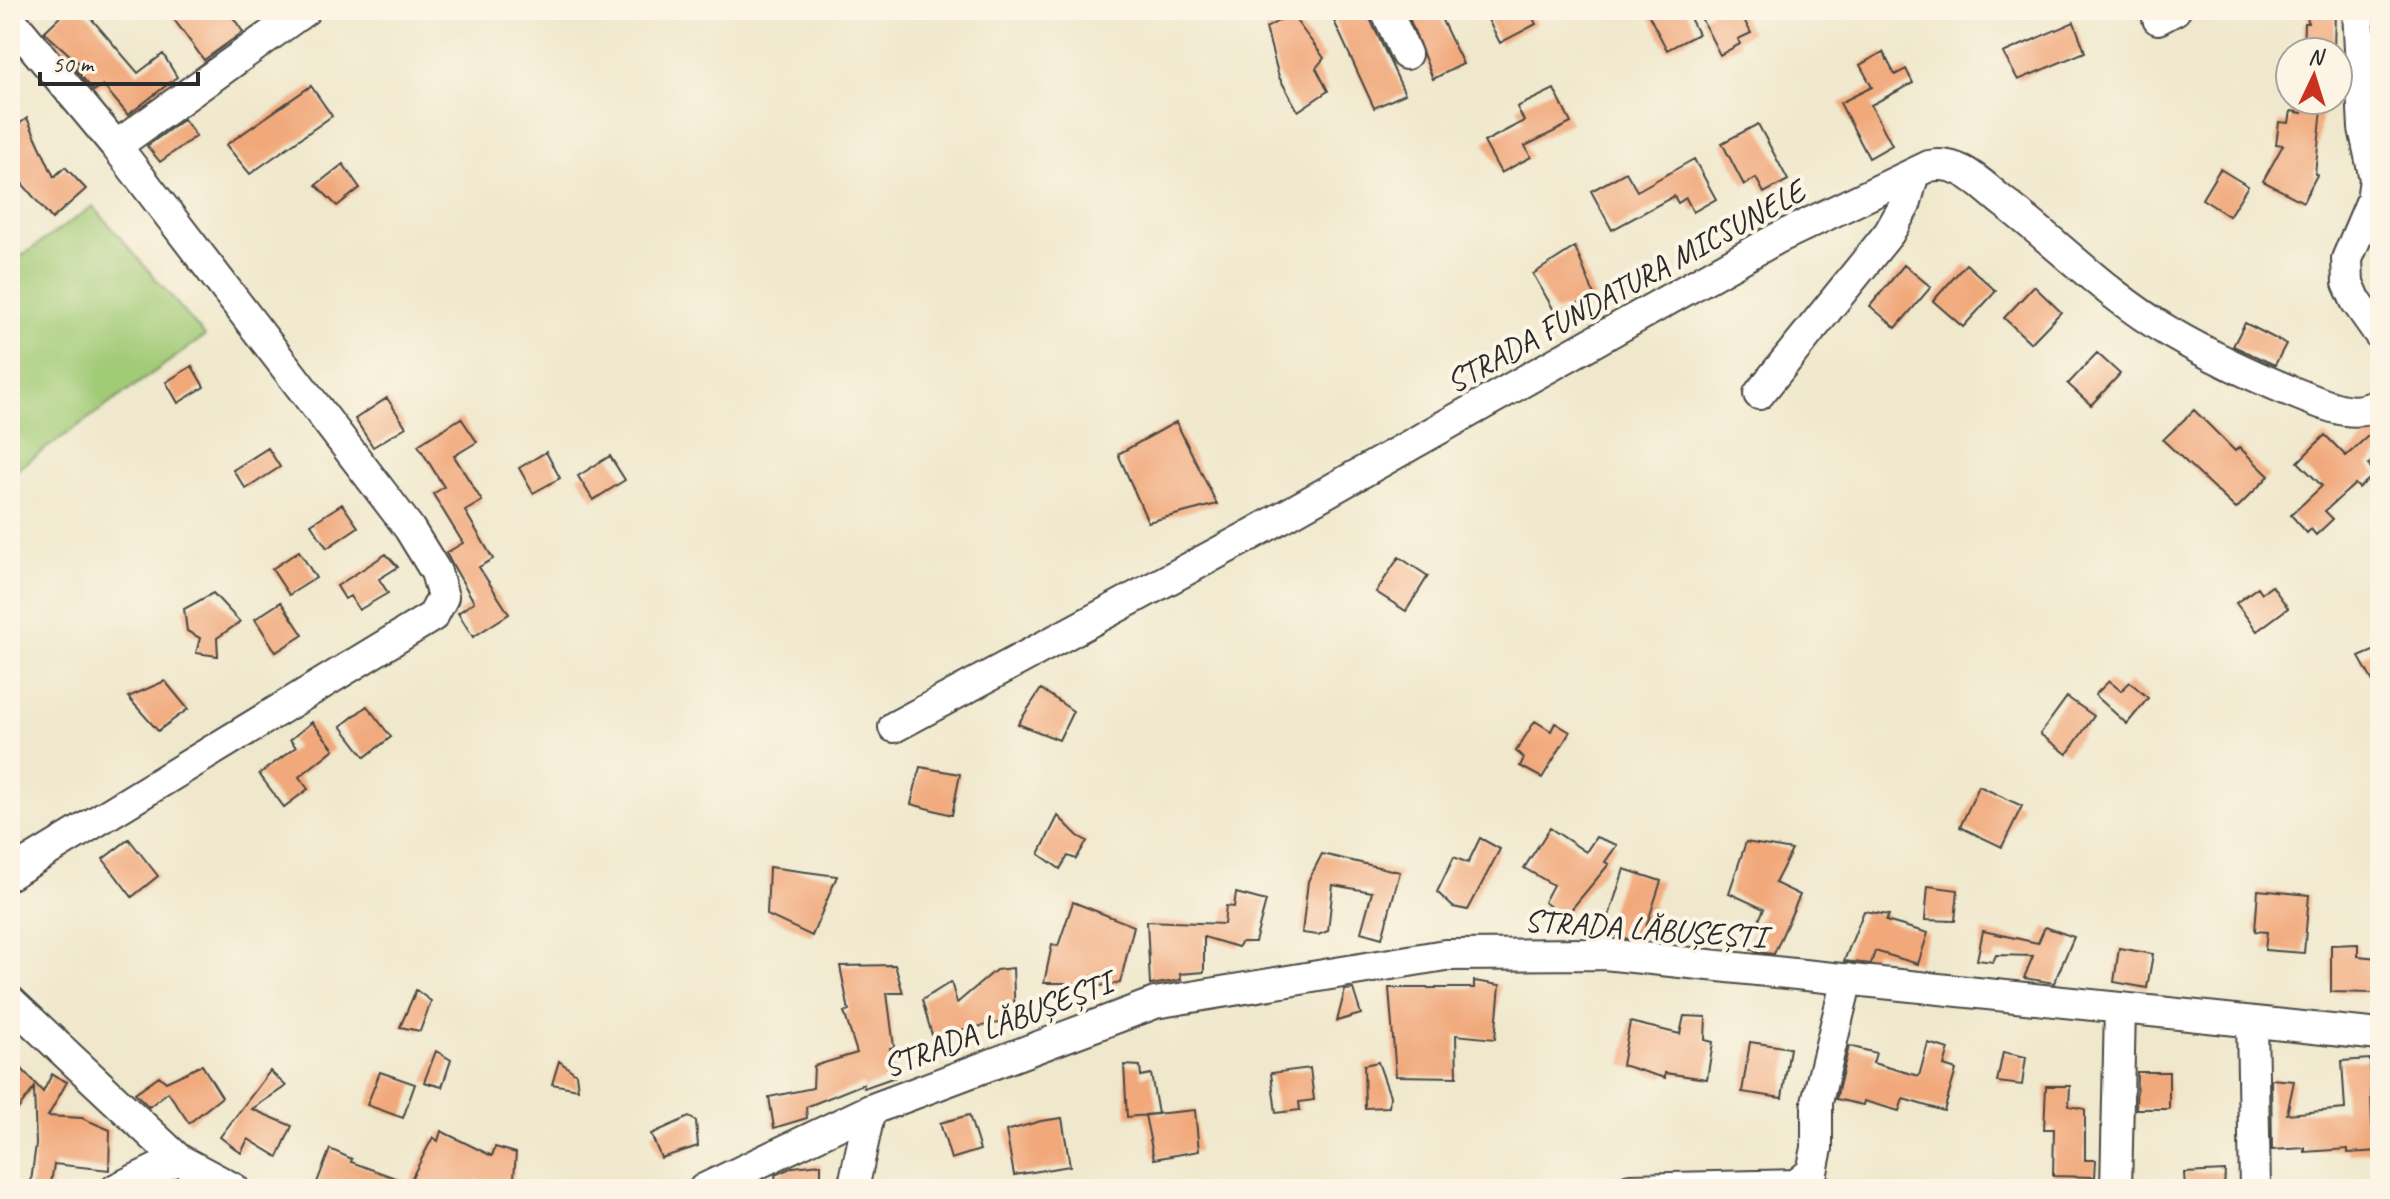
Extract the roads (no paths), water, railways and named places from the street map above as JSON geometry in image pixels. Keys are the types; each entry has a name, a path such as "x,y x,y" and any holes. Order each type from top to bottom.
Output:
{"street":[{"path":"116,146 305,10"},
{"path":"1386,10 1406,54"},
{"path":"2358,10 2364,128 2375,179 2372,200 2347,259 2348,283 2356,301 2380,335"},
{"path":"10,19 116,146 409,528 436,572 443,597 433,616 10,874"},
{"name":"STRADA FUNDATURA MICSUNELE","path":"894,727 1263,529 1776,239 1929,166 1944,163 1959,168 2020,215 2077,265 2167,331 2262,380 2323,405 2353,412 2367,411 2380,403"},
{"path":"1759,394 1889,233 1905,205 1914,173"},
{"name":"STRADA LĂBUȘEȘTI","path":"704,1189 870,1110 1155,1003 1445,955 1604,954 2380,1035"},
{"path":"1630,1189 1796,1185 1812,1180 1817,1148 1817,1102 1847,979"},
{"path":"10,1001 178,1159 234,1189"},
{"path":"2116,1189 2120,1008"},
{"path":"2252,1022 2255,1189"},
{"path":"853,1189 870,1110"},
{"path":"116,1189 178,1159"}]}
